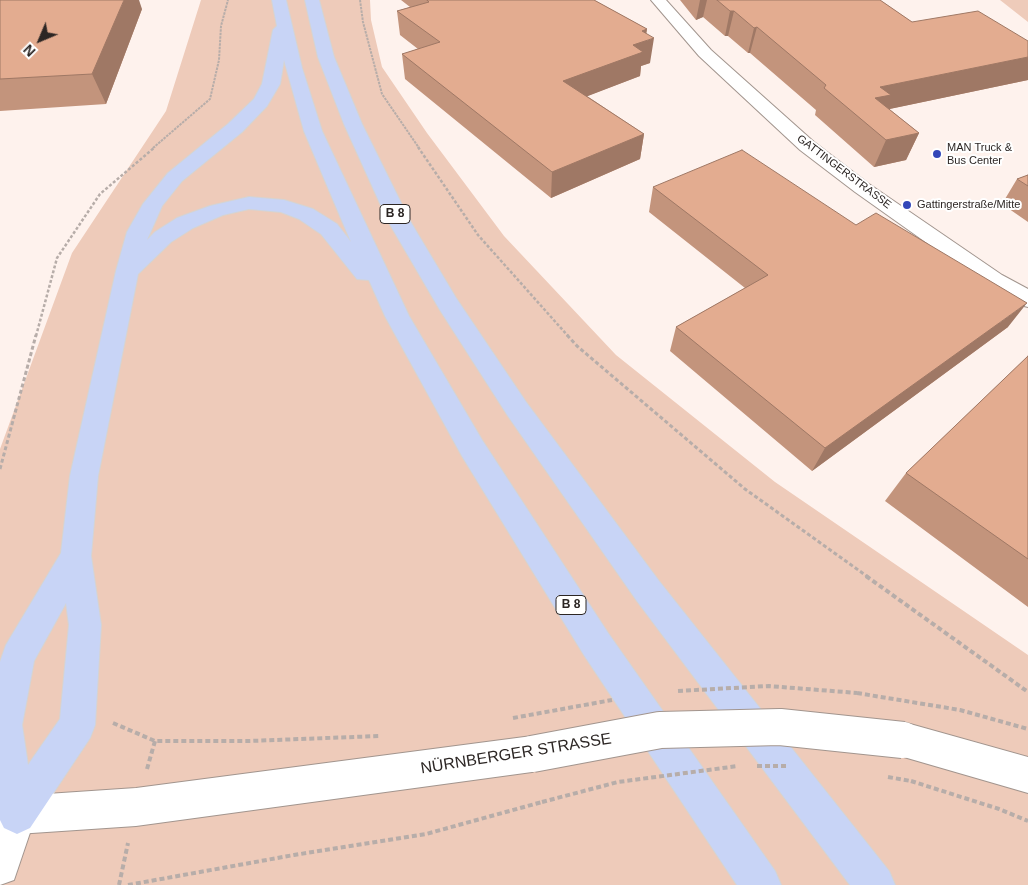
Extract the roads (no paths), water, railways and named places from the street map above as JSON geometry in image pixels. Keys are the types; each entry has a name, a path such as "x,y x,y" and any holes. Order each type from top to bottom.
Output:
{"highway":[{"name":"B 8","path":"279,0 294,68 313,131 397,316 472,448 596,644 761,885"},
{"name":"B 8","path":"312,0 326,57 353,124 399,221 448,304 517,409 648,591 875,885"},
{"path":"8,814 77,725 84,625 76,556 84,476 127,271 138,232 154,204 175,177 235,128 261,102 271,84 283,21"},
{"path":"127,271 163,238 185,223 217,210 249,204 284,206 306,214 330,229 397,316"},
{"path":"8,814 4,725 18,657 76,556"}],"street":[{"name":"GATTINGERSTRASSE","path":"658,0 705,53 807,146 862,188 994,280 1028,299"},
{"name":"NÜRNBERGER STRASSE","path":"8,814 136,807 532,754 660,730 780,727 903,740 1028,775"},
{"path":"0,866 8,814"}],"place":[{"name":"MAN Truck & Bus Center","path":"937,154"},
{"name":"Gattingerstraße/Mitte","path":"907,205"}]}
